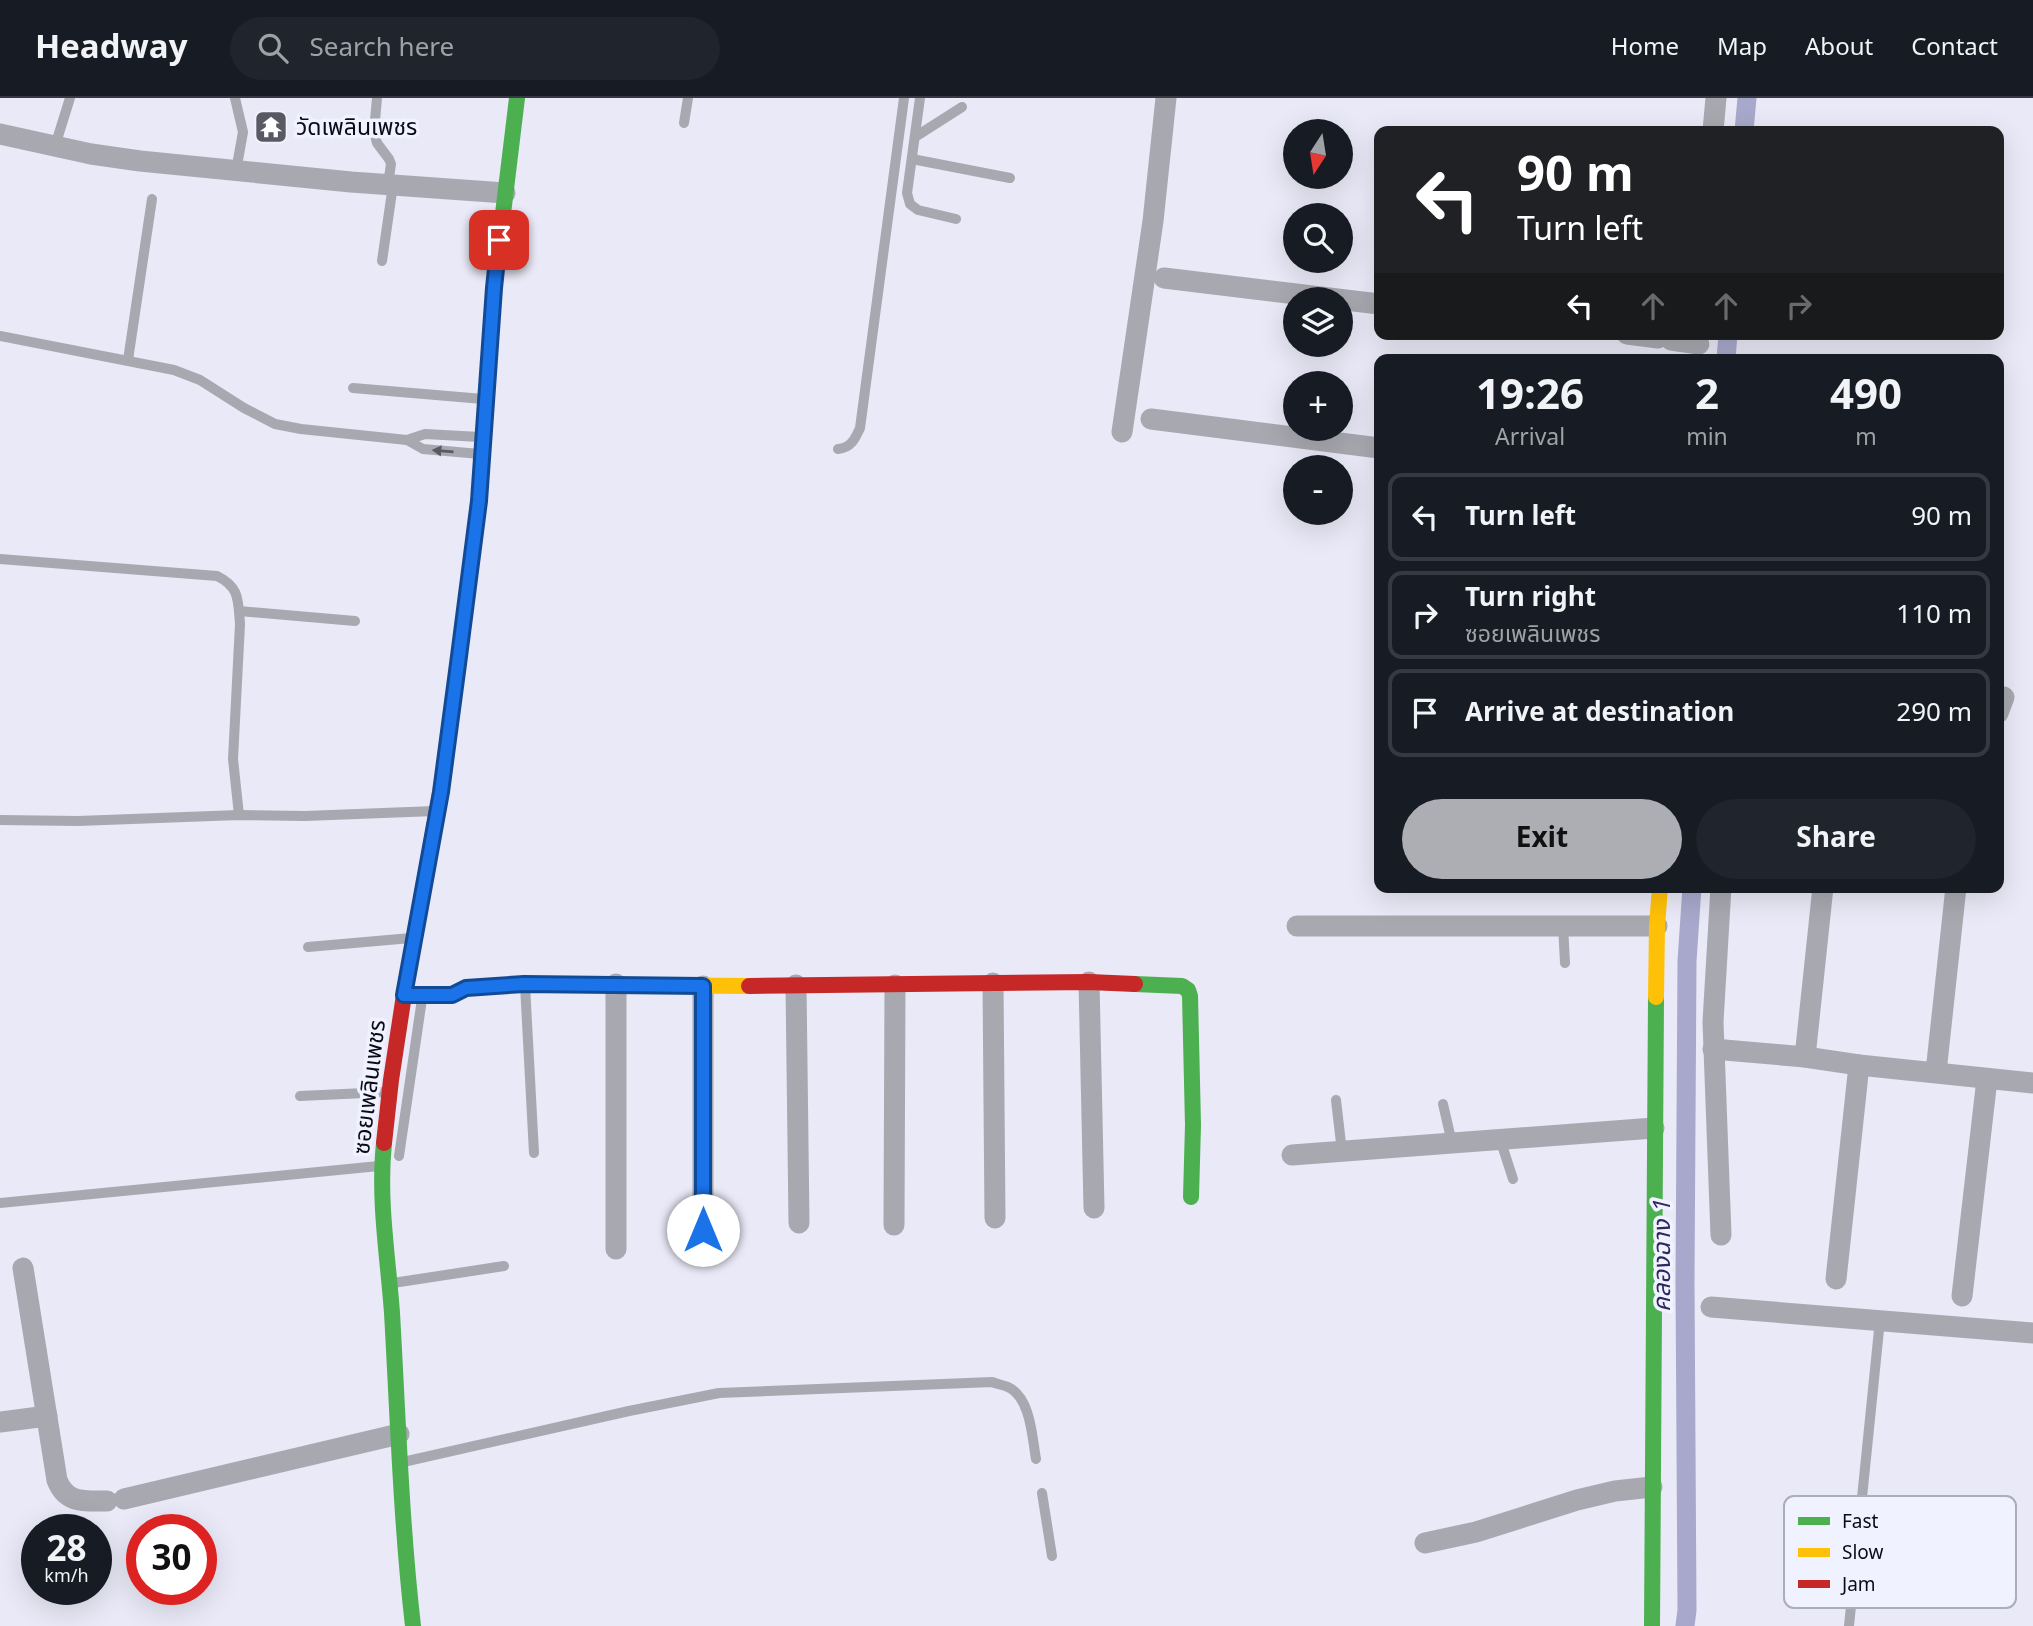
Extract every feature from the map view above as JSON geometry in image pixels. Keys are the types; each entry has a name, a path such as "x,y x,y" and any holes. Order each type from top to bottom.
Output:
{"street":[{"name":"ซอยเพลินเพชร","path":"413,1626 406,1564 382,1166 405,989 438,811 479,501 494,288 517,98"},
{"path":"1122,432 1153,221 1166,98"},
{"path":"1713,126 1716,98"},
{"path":"0,134 91,154 140,161 505,193"},
{"path":"1164,278 1374,303"},
{"path":"1669,340 1699,346"},
{"path":"1151,419 1374,447"},
{"path":"1652,1626 1654,1128 1660,893"},
{"path":"1721,893 1713,1049 1721,1235"},
{"path":"1805,1057 1822,893"},
{"path":"1936,1072 1955,893"},
{"path":"1297,926 1657,926"},
{"path":"405,989 452,981 466,988"},
{"path":"405,989 423,996 452,995 466,988 524,984 703,986 1089,982 1182,986 1188,990 1190,996 1191,1197"},
{"path":"1089,982 1094,1208"},
{"path":"993,984 995,1218"},
{"path":"616,985 616,1250"},
{"path":"796,985 799,1223"},
{"path":"894,1225 895,985"},
{"path":"703,986 703,1230"},
{"path":"1713,1049 2033,1083"},
{"path":"1836,1279 1859,1065"},
{"path":"1962,1296 1987,1079"},
{"path":"1292,1155 1654,1128"},
{"path":"23,1268 57,1480 61,1491 67,1496 78,1500 115,1500 399,1434"},
{"path":"1711,1307 2033,1333"},
{"path":"0,1422 47,1416"},
{"path":"1425,1543 1577,1500 1615,1491 1652,1487"}],"lane":[{"path":"55,146 70,98"},
{"path":"235,98 243,132 236,171"},
{"path":"376,98 374,132 377,143 391,164 382,261"},
{"path":"684,123 688,98"},
{"path":"838,449 844,449 853,442 859,428 904,98"},
{"path":"920,98 907,193 910,204 918,210 956,219"},
{"path":"915,136 962,107"},
{"path":"912,159 1010,177"},
{"path":"128,360 152,199"},
{"path":"0,336 174,370 189,375 275,424 407,440 423,449 482,454"},
{"path":"353,388 486,399"},
{"path":"407,440 425,434 483,437"},
{"path":"0,559 217,576 228,582 234,589 240,624 233,759 239,815"},
{"path":"239,611 355,621"},
{"path":"0,820 78,821 438,811"},
{"path":"1563,925 1565,963"},
{"path":"308,947 414,938"},
{"path":"524,984 534,1153"},
{"path":"399,1156 423,996"},
{"path":"300,1096 390,1092"},
{"path":"1336,1100 1342,1152"},
{"path":"1443,1104 1452,1143"},
{"path":"1500,1139 1513,1179"},
{"path":"0,1203 382,1166"},
{"path":"390,1283 504,1266"},
{"path":"1862,1496 1880,1320"},
{"path":"400,1463 719,1393 992,1382 1016,1393 1025,1407 1037,1459"},
{"path":"1042,1493 1052,1556"},
{"path":"1849,1626 1851,1608"}],"waterway":[{"name":"คลองฉาง 1","path":"1744,126 1747,98"},
{"name":"คลองฉาง 1","path":"1726,354 1728,340"},
{"name":"คลองฉาง 1","path":"1685,1626 1687,961 1692,893"}],"traffic: fast":[{"path":"444,772 479,501 494,288 517,98"},
{"path":"1135,984 1182,986 1188,990 1190,996 1193,1125 1191,1197"},
{"path":"1652,1626 1656,997"},
{"path":"384,1143 383,1207 413,1626"}],"traffic: slow":[{"path":"1656,997 1660,893"},
{"path":"404,995 451,995 466,988 525,984 749,986"}],"traffic: jam":[{"path":"384,1143 404,995 444,772"},
{"path":"749,986 1089,982 1135,984"}],"place":[{"name":"วัดเพลินเพชร","path":"271,127"}],"route":[{"path":"499,240 479,501 441,792 404,995 452,995 466,988 524,984 703,986 703,1230"}]}
